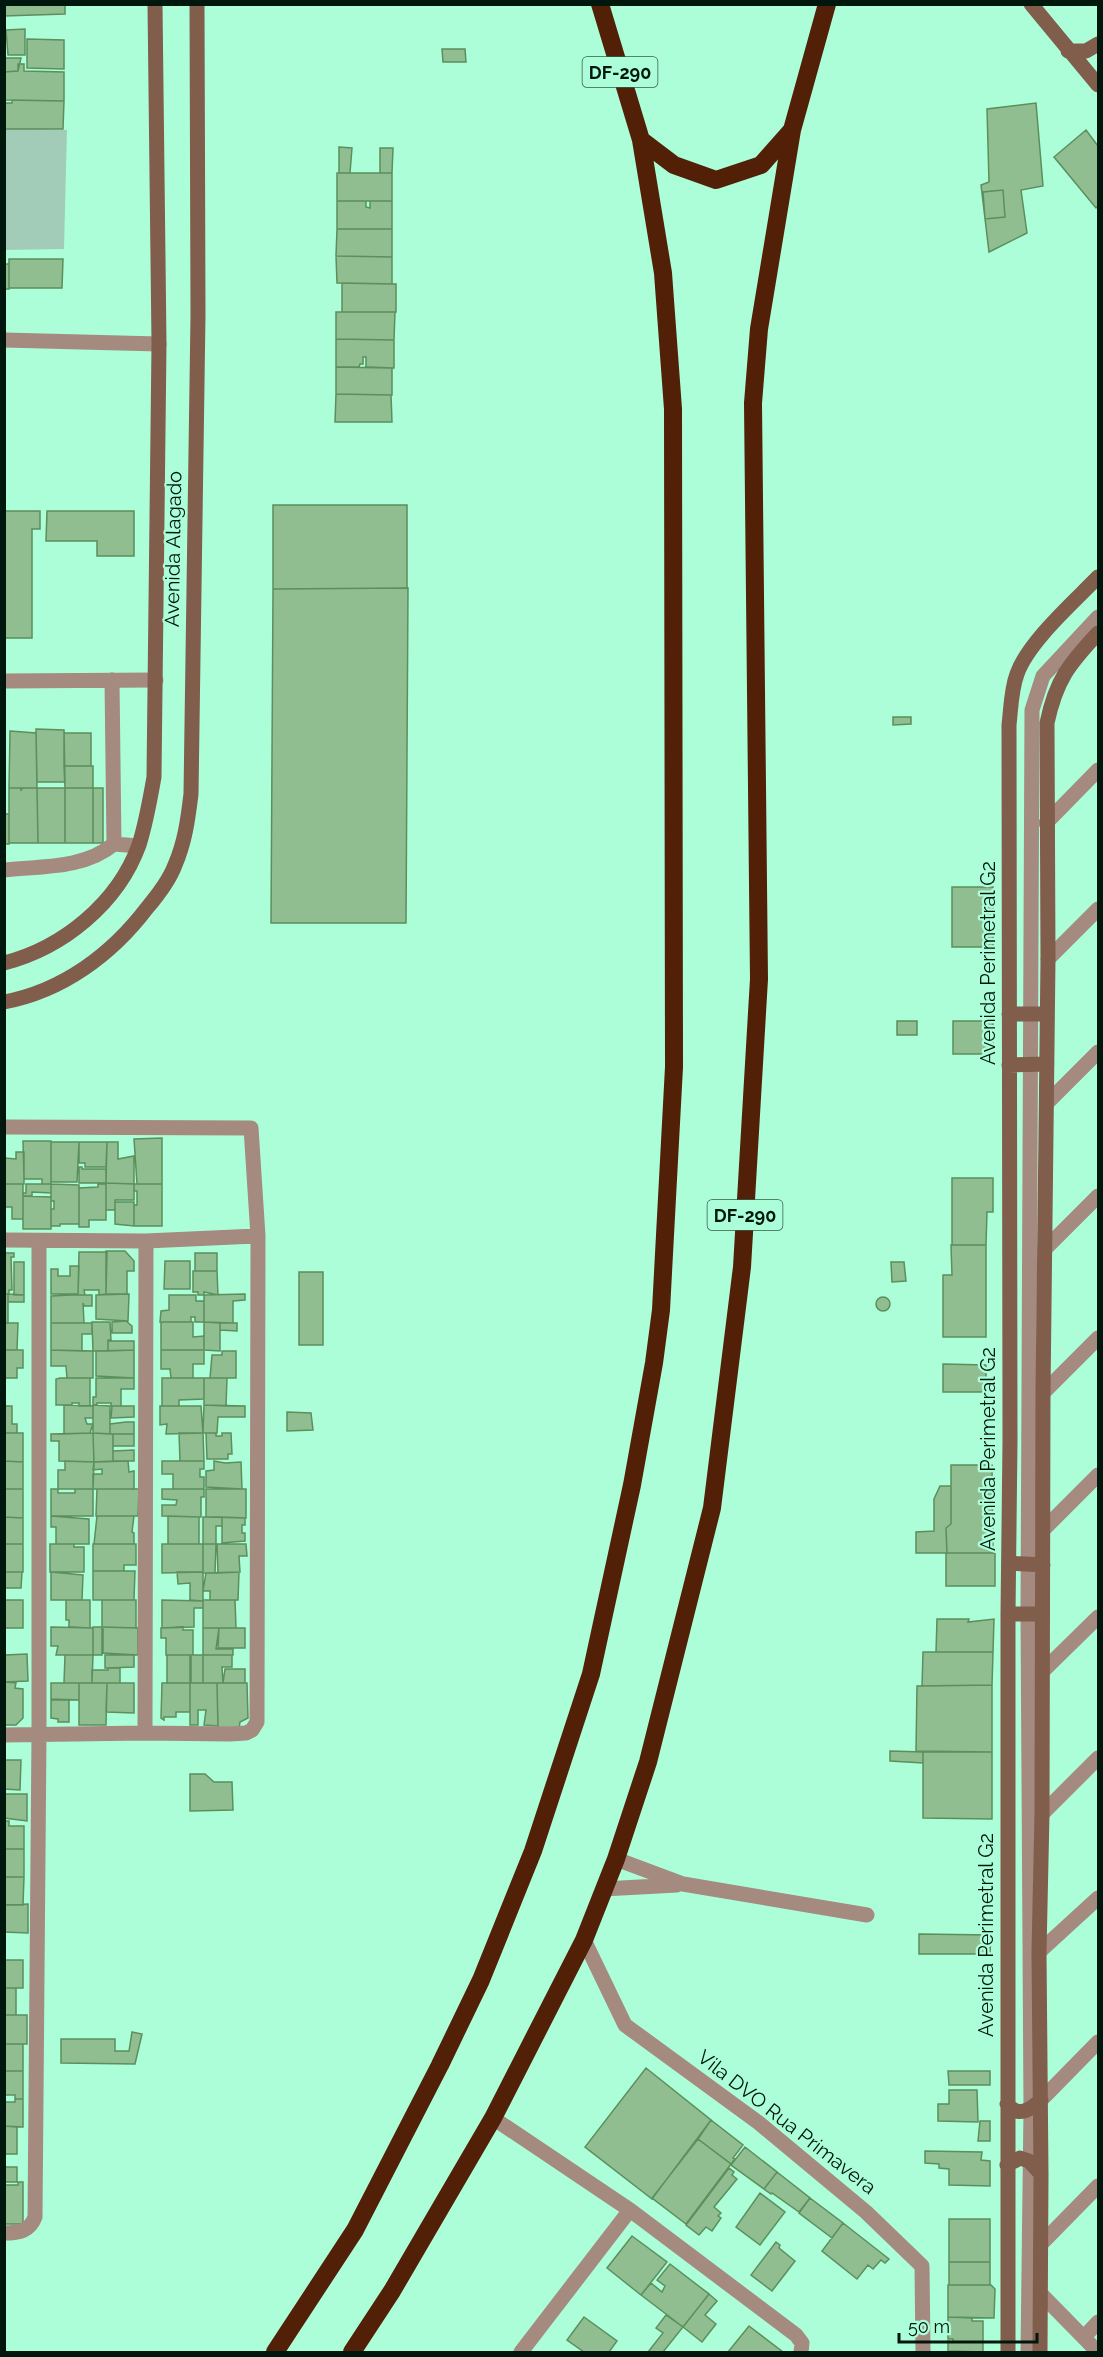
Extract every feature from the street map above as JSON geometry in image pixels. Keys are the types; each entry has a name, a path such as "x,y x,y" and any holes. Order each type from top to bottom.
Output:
{"highway":[{"name":"DF-290","path":"275,2352 355,2230 481,1980 533,1851 591,1674 632,1485 654,1363 661,1310 674,1067 673,409 663,273 641,140 600,4"},
{"name":"DF-290","path":"352,2352 392,2291 492,2118 584,1940 616,1859 648,1762 712,1508 742,1267 759,979 753,403 759,329 792,130 827,4"},
{"path":"641,140 674,165 716,180 761,165 792,130"}],"street":[{"name":"Avenida Alagado","path":"4,963 56,944 74,930 108,896 127,868 138,846 148,811 154,777 159,344 154,4"},
{"name":"Avenida Alagado","path":"4,1002 41,992 105,955 134,925 161,890 174,867 186,835 191,794 198,315 197,4"},
{"path":"1031,4 1098,86"},
{"path":"1068,51 1086,51 1098,44"},
{"path":"4,340 159,344"},
{"name":"Avenida Perimetral G2","path":"1008,2352 1008,756 1012,694 1017,673 1034,646 1061,614 1098,577"},
{"path":"1036,1564 1044,1529 1043,1393 1047,1064 1039,1015 1032,710 1043,676 1098,617"},
{"path":"1040,2352 1041,2174 1036,2105 1036,1564 1030,1065 1048,959 1047,723 1052,700 1061,678 1098,633"},
{"path":"112,680 114,844"},
{"path":"4,681 156,680"},
{"path":"1046,823 1098,770"},
{"path":"4,870 83,861 101,855 114,844 138,846"},
{"path":"1048,959 1098,909"},
{"path":"1009,1014 1039,1015"},
{"path":"1047,1103 1098,1052"},
{"path":"1009,1065 1047,1064"},
{"path":"4,1127 251,1128 258,1236 257,1722 252,1730 246,1733 145,1732 4,1735"},
{"path":"1045,1249 1098,1196"},
{"path":"4,1240 146,1241 258,1236"},
{"path":"4,2233 25,2230 32,2225 35,2217 39,1734 39,1241"},
{"path":"145,1732 146,1241"},
{"path":"1043,1393 1098,1338"},
{"path":"1044,1529 1098,1474"},
{"path":"1009,1563 1036,1564"},
{"path":"1008,1614 1035,1613"},
{"path":"1028,2352 1029,2161 1036,2105 1042,1814 1043,1671 1035,1613"},
{"path":"1043,1671 1098,1617"},
{"path":"1042,1814 1098,1758"},
{"path":"616,1859 682,1884 867,1915"},
{"path":"603,1889 682,1884"},
{"path":"1039,1952 1098,1898"},
{"name":"Vila DVO Rua Primavera","path":"584,1940 625,2025 759,2123 866,2212 922,2266 923,2352"},
{"path":"1007,2104 1012,2111 1021,2113 1036,2105 1098,2042"},
{"path":"492,2118 630,2210 796,2335 802,2343 801,2352"},
{"path":"1007,2165 1020,2158 1029,2161 1041,2174"},
{"path":"1041,2244 1098,2186"},
{"path":"521,2352 630,2210"},
{"path":"1040,2293 1098,2352"},
{"path":"1084,2337 1098,2322"}],"green space":[{"path":"5,128 67,130 64,249 5,250"}],"building":[{"path":"4,4 65,4 65,14 4,16"},
{"path":"25,29 25,55 8,55 6,30"},
{"path":"27,39 64,40 64,69 27,68"},
{"path":"442,49 465,49 466,62 443,62"},
{"path":"4,58 21,58 18,71 4,72"},
{"path":"18,64 24,64 24,71 64,72 64,101 4,100 4,72 18,71"},
{"path":"12,100 64,101 63,129 4,129 4,103 12,103"},
{"path":"1036,103 1043,186 1021,190 1027,233 989,252 981,185 989,182 987,109"},
{"path":"1086,130 1098,146 1098,206 1096,208 1054,157"},
{"path":"339,147 352,148 350,173 339,173"},
{"path":"380,148 393,148 392,173 380,173"},
{"path":"337,173 392,173 392,201 337,201"},
{"path":"1003,190 1005,217 985,219 983,192"},
{"path":"337,201 366,201 366,207 370,208 370,201 392,201 392,229 337,229"},
{"path":"337,229 392,229 392,257 336,256"},
{"path":"336,256 392,257 392,284 337,283"},
{"path":"9,259 63,259 62,288 9,288"},
{"path":"4,264 9,264 9,289 4,289"},
{"path":"342,283 396,284 396,312 342,312"},
{"path":"336,312 395,312 394,340 336,339"},
{"path":"336,339 394,340 394,368 366,367 366,357 363,357 363,364 359,367 336,367"},
{"path":"336,367 392,368 392,395 336,394"},
{"path":"336,394 391,395 392,422 335,422"},
{"path":"273,505 407,505 407,588 273,589"},
{"path":"4,511 40,511 40,529 32,529 32,638 4,638"},
{"path":"47,511 134,511 134,556 97,556 97,541 46,541"},
{"path":"408,588 406,923 271,923 273,589"},
{"path":"893,717 911,717 911,724 893,725"},
{"path":"36,729 64,730 65,782 37,782"},
{"path":"10,731 36,733 37,788 9,788"},
{"path":"64,733 91,733 91,766 64,766"},
{"path":"64,766 93,766 93,788 65,788"},
{"path":"9,788 21,788 21,790 37,788 38,843 9,843"},
{"path":"37,788 65,788 65,843 38,843"},
{"path":"65,788 93,788 93,843 65,843"},
{"path":"93,788 103,788 103,843 93,843"},
{"path":"4,814 9,814 9,844 4,844"},
{"path":"952,887 993,887 993,947 952,947"},
{"path":"897,1021 917,1021 917,1035 897,1035"},
{"path":"953,1021 993,1021 993,1054 953,1054"},
{"path":"162,1138 162,1184 137,1184 134,1139"},
{"path":"23,1141 51,1141 51,1184 42,1184 42,1179 24,1179"},
{"path":"51,1142 79,1142 77,1182 51,1182"},
{"path":"79,1142 107,1142 106,1167 85,1167 85,1163 79,1163"},
{"path":"107,1142 118,1142 118,1159 134,1156 134,1184 106,1183"},
{"path":"16,1152 24,1152 24,1184 5,1184 5,1158 16,1159"},
{"path":"79,1167 106,1169 106,1183 79,1183"},
{"path":"952,1178 993,1178 993,1212 987,1212 986,1245 952,1245"},
{"path":"106,1183 134,1184 134,1200 115,1200 115,1210 106,1210"},
{"path":"4,1184 23,1184 23,1219 12,1219 12,1207 4,1207"},
{"path":"26,1184 51,1184 51,1193 32,1192 32,1196 23,1196 23,1193 26,1193"},
{"path":"51,1184 79,1185 79,1224 51,1226 51,1209 54,1209 54,1201 51,1201"},
{"path":"98,1184 106,1184 106,1220 89,1220 89,1227 79,1227 79,1188 98,1187"},
{"path":"134,1184 162,1184 162,1226 134,1226 137,1191 134,1191"},
{"path":"23,1196 51,1197 51,1229 23,1229"},
{"path":"115,1202 134,1202 134,1226 115,1224"},
{"path":"951,1245 986,1245 986,1337 943,1337 943,1275 952,1275"},
{"path":"106,1251 125,1251 134,1261 134,1271 127,1271 127,1294 106,1294"},
{"path":"79,1252 107,1252 106,1294 99,1295 99,1290 84,1290 85,1295 78,1295"},
{"path":"4,1253 14,1253 14,1257 11,1257 12,1290 9,1290 9,1294 4,1294"},
{"path":"195,1253 217,1253 217,1271 195,1271"},
{"path":"165,1261 190,1261 190,1289 164,1289"},
{"path":"14,1262 24,1262 24,1295 14,1295"},
{"path":"891,1262 904,1262 906,1281 892,1282"},
{"path":"70,1266 79,1266 78,1294 51,1294 51,1269 58,1269 58,1276 70,1276"},
{"path":"193,1271 217,1271 218,1295 204,1292 204,1295 198,1295 198,1292 193,1292"},
{"path":"299,1272 323,1272 323,1345 299,1345"},
{"path":"4,1294 8,1294 8,1323 4,1323"},
{"path":"8,1294 24,1295 24,1302 8,1302"},
{"path":"129,1294 128,1321 96,1319 96,1295"},
{"path":"245,1294 245,1300 233,1301 233,1323 204,1322 204,1295"},
{"path":"92,1295 92,1306 84,1306 83,1303 84,1323 51,1323 51,1296"},
{"path":"169,1295 196,1295 196,1301 204,1301 204,1322 195,1322 195,1317 191,1317 191,1322 160,1322 161,1311 169,1310"},
{"path":"883,1297 888,1299 890,1304 888,1309 883,1311 878,1309 876,1304 878,1299"},
{"path":"126,1321 132,1326 132,1333 112,1333 112,1322"},
{"path":"92,1322 110,1322 111,1340 108,1340 108,1351 93,1351"},
{"path":"161,1322 193,1322 193,1337 204,1336 204,1350 161,1350"},
{"path":"204,1322 220,1323 220,1351 204,1350"},
{"path":"4,1323 18,1323 17,1350 4,1350"},
{"path":"51,1323 92,1323 92,1334 82,1334 82,1351 51,1350"},
{"path":"220,1323 237,1323 237,1331 220,1330"},
{"path":"108,1341 134,1341 134,1350 108,1351"},
{"path":"4,1350 23,1350 23,1368 17,1368 17,1378 4,1378"},
{"path":"51,1350 93,1351 93,1378 67,1378 66,1366 51,1366"},
{"path":"134,1350 134,1378 96,1376 96,1351"},
{"path":"161,1350 204,1350 204,1364 193,1364 193,1378 171,1378 170,1369 161,1369"},
{"path":"222,1351 236,1351 236,1378 210,1378 212,1355 222,1355"},
{"path":"943,1364 986,1365 986,1392 943,1392"},
{"path":"90,1378 90,1406 79,1406 79,1403 56,1405 56,1379"},
{"path":"96,1378 134,1378 134,1389 121,1389 121,1406 111,1406 111,1403 93,1405 93,1397 96,1397"},
{"path":"162,1378 204,1378 204,1399 179,1400 179,1406 162,1406"},
{"path":"204,1378 227,1378 226,1406 204,1405"},
{"path":"64,1405 93,1406 93,1418 85,1418 87,1424 93,1424 90,1433 64,1434"},
{"path":"93,1405 110,1406 110,1434 93,1433"},
{"path":"204,1405 245,1406 245,1417 218,1417 217,1433 203,1433"},
{"path":"4,1406 12,1406 12,1424 17,1424 17,1433 4,1433"},
{"path":"112,1406 134,1406 134,1417 111,1418"},
{"path":"160,1406 201,1406 203,1433 166,1434 167,1424 160,1425"},
{"path":"287,1412 311,1413 313,1430 287,1431"},
{"path":"134,1422 134,1434 110,1434 110,1424"},
{"path":"4,1433 23,1433 23,1462 4,1461"},
{"path":"93,1433 113,1434 113,1461 94,1462"},
{"path":"93,1433 94,1462 59,1461 59,1441 51,1441 51,1434"},
{"path":"179,1433 203,1433 204,1461 180,1461"},
{"path":"206,1433 216,1433 216,1436 222,1436 222,1433 231,1433 232,1454 228,1454 228,1459 207,1459"},
{"path":"113,1434 134,1434 134,1446 113,1446"},
{"path":"134,1450 134,1461 113,1461 113,1451"},
{"path":"4,1461 23,1462 23,1489 4,1489"},
{"path":"65,1461 94,1462 93,1489 58,1489 58,1470 65,1470"},
{"path":"128,1461 129,1472 134,1471 134,1489 93,1489 93,1474 102,1474 102,1469 93,1470 94,1462"},
{"path":"162,1461 204,1461 204,1469 200,1469 200,1477 204,1477 204,1489 173,1489 173,1474 162,1474"},
{"path":"214,1461 241,1462 242,1489 206,1487 206,1471 214,1470"},
{"path":"951,1465 992,1465 993,1553 947,1553 946,1528 951,1524"},
{"path":"940,1486 951,1486 951,1524 946,1528 947,1553 916,1553 916,1532 934,1531 934,1499"},
{"path":"4,1489 23,1489 23,1518 4,1517"},
{"path":"51,1489 58,1489 58,1493 75,1493 75,1489 93,1489 93,1516 51,1516"},
{"path":"97,1489 139,1489 138,1516 96,1516"},
{"path":"162,1489 204,1489 204,1497 201,1497 201,1517 162,1516 162,1505 176,1505 177,1500 162,1499"},
{"path":"206,1489 246,1489 246,1518 206,1517"},
{"path":"51,1516 89,1519 89,1544 56,1544 56,1527 51,1527"},
{"path":"97,1516 134,1516 132,1532 134,1533 134,1544 94,1544"},
{"path":"168,1516 199,1517 199,1544 168,1544"},
{"path":"4,1517 23,1518 23,1544 4,1544"},
{"path":"203,1517 222,1517 222,1526 216,1526 216,1544 203,1544"},
{"path":"222,1517 245,1518 242,1533 245,1533 245,1541 222,1543"},
{"path":"4,1544 23,1544 23,1572 4,1572"},
{"path":"50,1544 74,1544 74,1547 84,1547 84,1572 50,1572"},
{"path":"93,1544 136,1544 136,1565 124,1565 124,1571 93,1571"},
{"path":"162,1544 203,1544 203,1572 162,1573"},
{"path":"203,1544 216,1544 215,1573 203,1573"},
{"path":"217,1544 246,1544 247,1556 239,1556 240,1572 218,1573"},
{"path":"946,1553 995,1553 995,1586 946,1586"},
{"path":"93,1571 135,1571 134,1600 93,1600"},
{"path":"5,1572 22,1572 21,1588 5,1588"},
{"path":"51,1572 83,1575 82,1600 51,1600"},
{"path":"177,1572 203,1572 203,1601 190,1600 190,1583 178,1584"},
{"path":"239,1572 238,1600 210,1600 210,1591 203,1591 206,1573"},
{"path":"4,1600 23,1600 23,1628 4,1628"},
{"path":"66,1600 90,1600 90,1628 69,1627 69,1620 66,1620"},
{"path":"102,1600 136,1600 136,1628 102,1627"},
{"path":"162,1600 203,1601 203,1608 194,1608 194,1627 162,1628"},
{"path":"203,1600 235,1600 236,1628 203,1628"},
{"path":"937,1619 969,1619 968,1622 994,1619 993,1652 936,1652"},
{"path":"51,1627 93,1628 93,1655 56,1655 58,1646 51,1646"},
{"path":"93,1627 102,1627 102,1655 93,1655"},
{"path":"103,1627 138,1628 138,1655 103,1653"},
{"path":"183,1627 183,1630 193,1630 193,1655 166,1655 166,1638 161,1638 161,1628"},
{"path":"203,1628 219,1628 216,1649 233,1649 233,1655 203,1655"},
{"path":"219,1628 245,1628 245,1648 218,1648"},
{"path":"923,1652 993,1652 992,1685 922,1686"},
{"path":"27,1654 28,1681 4,1682 5,1655"},
{"path":"65,1655 93,1655 92,1683 64,1683"},
{"path":"105,1655 134,1655 134,1667 105,1668"},
{"path":"167,1655 190,1655 190,1683 167,1683"},
{"path":"191,1655 203,1655 203,1683 191,1683"},
{"path":"203,1655 232,1655 232,1667 222,1667 223,1683 203,1683"},
{"path":"108,1668 120,1668 120,1683 92,1683 92,1670 108,1670"},
{"path":"225,1669 245,1669 245,1683 223,1683"},
{"path":"4,1682 16,1683 15,1688 23,1689 23,1718 16,1725 4,1725"},
{"path":"51,1683 79,1683 79,1700 51,1699"},
{"path":"79,1683 107,1683 106,1725 79,1725"},
{"path":"107,1683 134,1683 134,1713 106,1712"},
{"path":"162,1683 190,1683 190,1712 176,1712 176,1717 164,1717 164,1720 161,1718"},
{"path":"190,1683 217,1683 218,1726 204,1725 206,1710 198,1710 198,1725 190,1725"},
{"path":"217,1683 247,1683 248,1718 240,1722 239,1729 218,1729"},
{"path":"992,1685 992,1752 916,1751 917,1686"},
{"path":"51,1700 69,1700 69,1722 58,1722 58,1719 51,1718"},
{"path":"890,1751 923,1752 923,1763 890,1761"},
{"path":"923,1752 992,1752 992,1819 923,1818"},
{"path":"4,1760 21,1760 20,1790 4,1789"},
{"path":"190,1774 205,1774 214,1782 232,1782 233,1810 190,1811"},
{"path":"4,1794 27,1794 27,1821 4,1818"},
{"path":"4,1821 9,1821 9,1826 24,1826 24,1849 4,1849"},
{"path":"4,1849 24,1849 24,1877 4,1877"},
{"path":"4,1877 24,1877 23,1905 4,1905"},
{"path":"28,1904 28,1933 4,1932 4,1905"},
{"path":"919,1934 991,1935 990,1954 919,1954"},
{"path":"4,1960 23,1960 23,1988 4,1988"},
{"path":"4,1988 16,1988 16,2015 4,2015"},
{"path":"4,2015 27,2015 27,2044 4,2044"},
{"path":"132,2032 142,2034 135,2064 61,2063 61,2039 115,2039 115,2051 129,2051"},
{"path":"4,2044 23,2044 23,2071 4,2071"},
{"path":"646,2068 711,2120 652,2199 585,2147"},
{"path":"4,2071 23,2071 23,2099 15,2099 15,2095 4,2095"},
{"path":"948,2071 990,2071 990,2085 949,2085"},
{"path":"949,2090 977,2090 978,2122 938,2121 938,2104 949,2104"},
{"path":"15,2099 23,2099 23,2127 4,2126 4,2102 15,2102"},
{"path":"711,2120 743,2145 731,2164 698,2139"},
{"path":"980,2121 990,2121 990,2141 978,2141"},
{"path":"4,2126 17,2127 17,2154 4,2154"},
{"path":"698,2139 731,2164 686,2224 652,2198"},
{"path":"745,2147 777,2172 764,2189 731,2165"},
{"path":"925,2151 982,2152 981,2160 990,2161 990,2186 949,2185 949,2169 939,2168 939,2164 925,2163"},
{"path":"4,2167 17,2167 17,2182 4,2182"},
{"path":"729,2168 737,2179 714,2207 721,2213 718,2216 721,2218 712,2231 706,2227 699,2235 686,2225"},
{"path":"777,2172 810,2198 799,2212 764,2189"},
{"path":"18,2182 23,2182 23,2224 4,2224 4,2185 18,2185"},
{"path":"760,2193 785,2212 760,2245 736,2227"},
{"path":"810,2198 843,2223 832,2238 799,2213"},
{"path":"949,2219 990,2219 990,2262 949,2262"},
{"path":"843,2223 889,2259 885,2263 881,2260 873,2269 868,2265 857,2279 822,2251"},
{"path":"632,2236 667,2262 641,2295 607,2268"},
{"path":"776,2242 780,2245 779,2248 795,2261 772,2291 751,2275"},
{"path":"949,2262 990,2262 990,2285 949,2285"},
{"path":"670,2264 709,2294 683,2327 641,2295 651,2283 662,2292 665,2286 657,2280"},
{"path":"948,2285 991,2285 995,2289 994,2318 948,2317"},
{"path":"709,2294 717,2301 705,2315 716,2324 702,2342 683,2327"},
{"path":"666,2315 683,2327 663,2352 648,2352 663,2333 656,2328"},
{"path":"584,2317 617,2341 609,2352 584,2352 567,2340"},
{"path":"948,2317 983,2321 983,2352 948,2351 948,2341 953,2342 953,2339 948,2339"},
{"path":"749,2326 783,2352 728,2352"}]}
